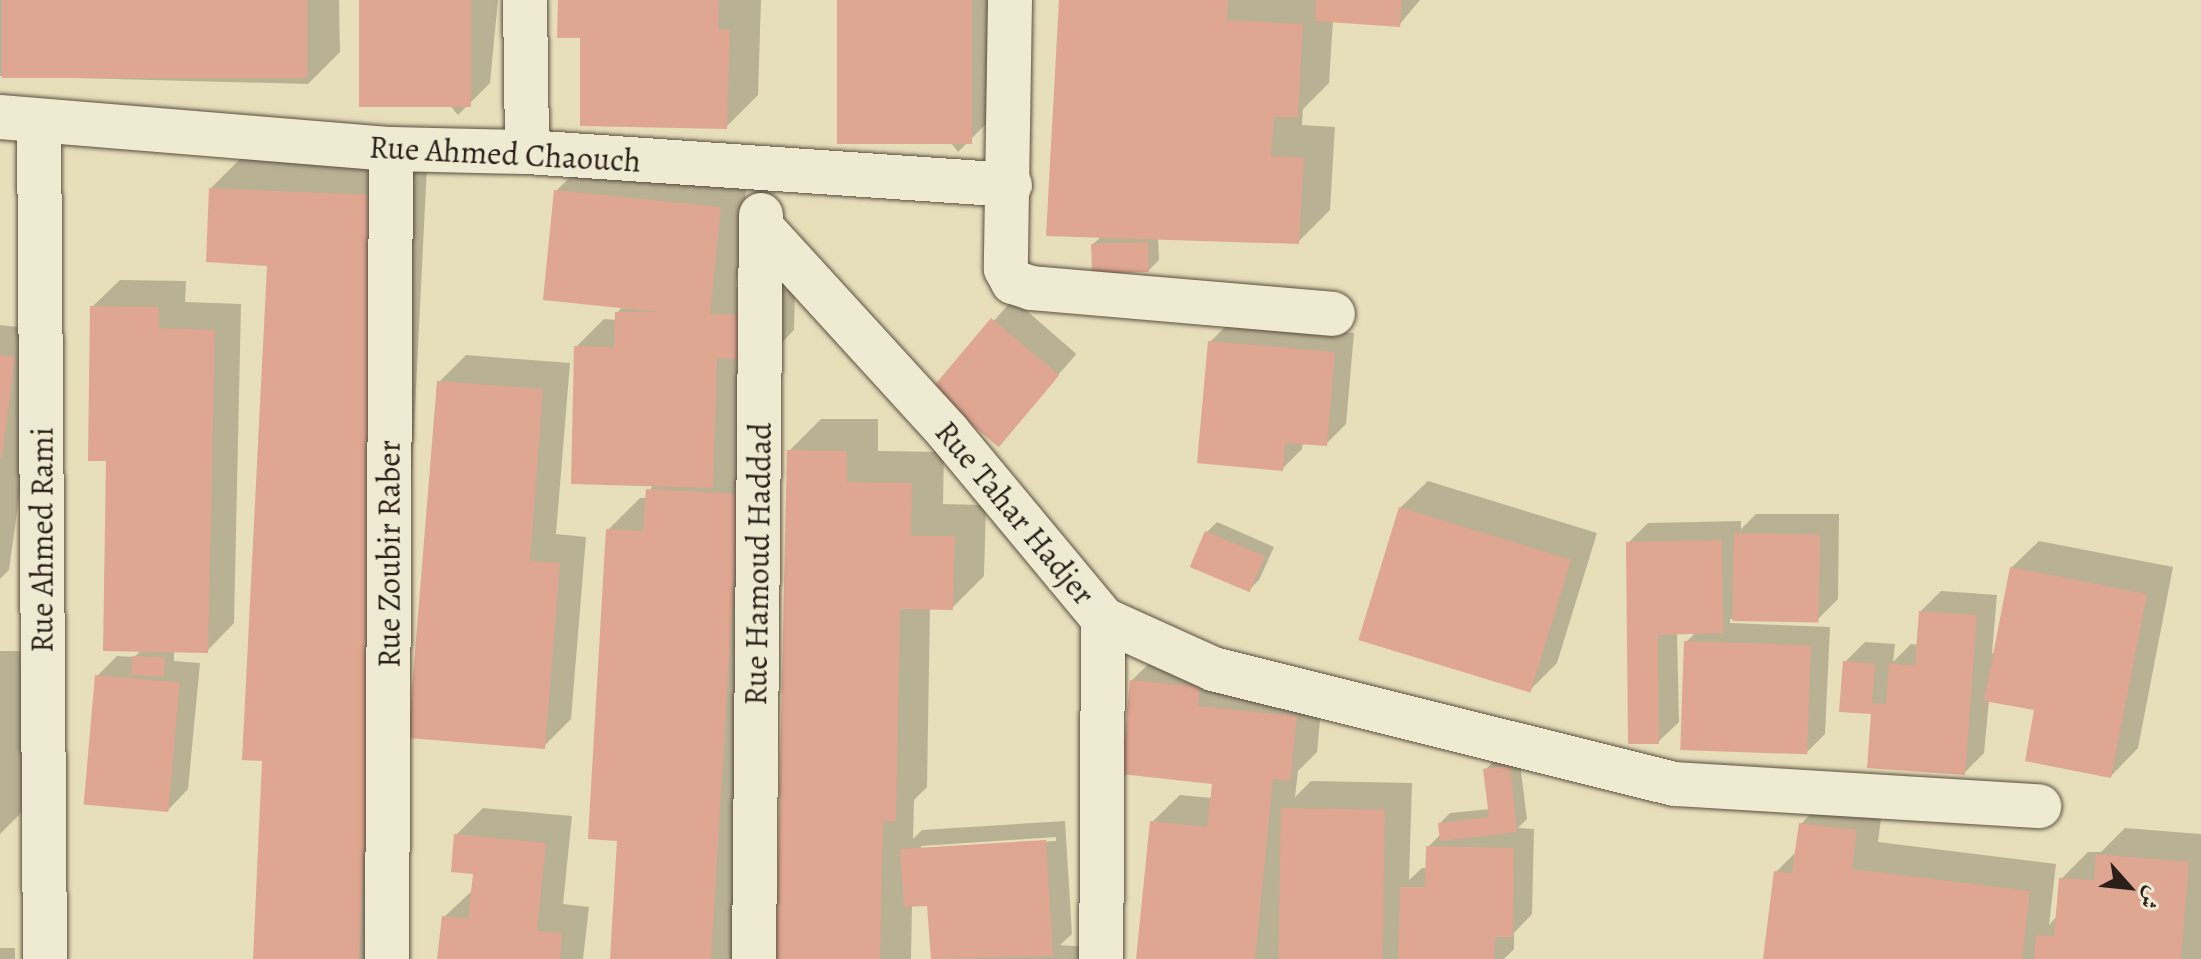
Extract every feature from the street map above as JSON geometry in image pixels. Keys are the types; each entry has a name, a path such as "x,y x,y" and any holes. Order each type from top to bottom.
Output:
{"street":[{"path":"525,0 527,152"},
{"path":"1010,0 1010,185 1006,269 1013,282 1031,288 1333,314"},
{"name":"Rue Ahmed Chaouch","path":"19,119 391,149 527,152 1010,185"},
{"name":"Rue Ahmed Rami","path":"19,119 45,959"},
{"name":"Rue Zoubir Raber","path":"387,959 391,149"},
{"name":"Rue Hamoud Haddad","path":"754,959 762,228 760,168"},
{"name":"Rue Tahar Hadjer","path":"762,228 948,432 1103,619 1101,959"},
{"path":"1103,619 1213,669 1675,784 2039,806"}],"building":[{"path":"2,0 307,0 307,78 2,78"},
{"path":"359,0 471,0 471,107 359,107"},
{"path":"558,0 719,0 718,29 730,30 727,129 580,126 580,38 557,38"},
{"path":"837,0 972,0 972,144 837,144"},
{"path":"1059,0 1228,0 1227,20 1303,24 1298,117 1274,117 1271,156 1304,158 1299,244 1046,236"},
{"path":"1316,0 1402,0 1400,27 1315,21"},
{"path":"209,188 396,196 359,959 253,959 262,761 242,760 267,266 206,262"},
{"path":"554,190 721,207 710,314 769,315 767,360 717,358 713,488 571,484 574,346 614,347 615,312 659,312 543,300"},
{"path":"1148,242 1149,272 1092,274 1091,244"},
{"path":"90,306 159,307 159,328 215,330 208,653 103,651 106,461 88,461"},
{"path":"991,318 1059,375 999,447 931,390"},
{"path":"1208,341 1335,352 1327,446 1285,443 1283,471 1197,463"},
{"path":"0,355 15,357 2,457 0,457"},
{"path":"437,381 543,389 530,561 560,563 545,749 408,738"},
{"path":"787,450 847,451 847,482 912,483 911,536 955,536 953,610 900,609 896,821 883,821 880,959 776,959"},
{"path":"646,489 739,494 711,959 610,959 617,841 588,839 606,529 643,531"},
{"path":"1399,507 1571,560 1530,693 1358,640"},
{"path":"1205,531 1265,556 1250,592 1190,567"},
{"path":"1734,533 1820,535 1818,622 1732,621"},
{"path":"1722,540 1723,633 1658,635 1659,744 1628,744 1626,542"},
{"path":"2010,567 2147,594 2111,778 2025,761 2034,710 1984,701"},
{"path":"1919,611 1977,615 1965,775 1867,768 1871,714 1839,712 1843,661 1875,664 1872,703 1886,704 1889,663 1915,666"},
{"path":"1684,641 1811,645 1807,754 1680,750"},
{"path":"132,656 165,657 164,676 131,675"},
{"path":"95,675 180,682 168,812 84,805"},
{"path":"1130,680 1200,687 1198,706 1297,716 1290,781 1273,779 1255,959 1136,959 1150,821 1207,827 1212,784 1121,774"},
{"path":"1510,766 1517,832 1440,841 1438,823 1489,817 1483,769"},
{"path":"1281,808 1385,810 1382,959 1278,959"},
{"path":"1799,823 1857,830 1852,869 2030,891 2022,959 1763,959 1774,871 1792,873"},
{"path":"454,834 546,843 537,931 562,933 560,959 437,959 442,916 468,919 473,874 451,872"},
{"path":"1046,840 1053,956 931,959 927,906 904,907 900,849"},
{"path":"1426,846 1514,848 1513,937 1495,937 1494,959 1398,959 1400,887 1425,887"},
{"path":"2096,854 2189,862 2181,959 2034,959 2036,935 2054,936 2059,878 2094,880"}]}
